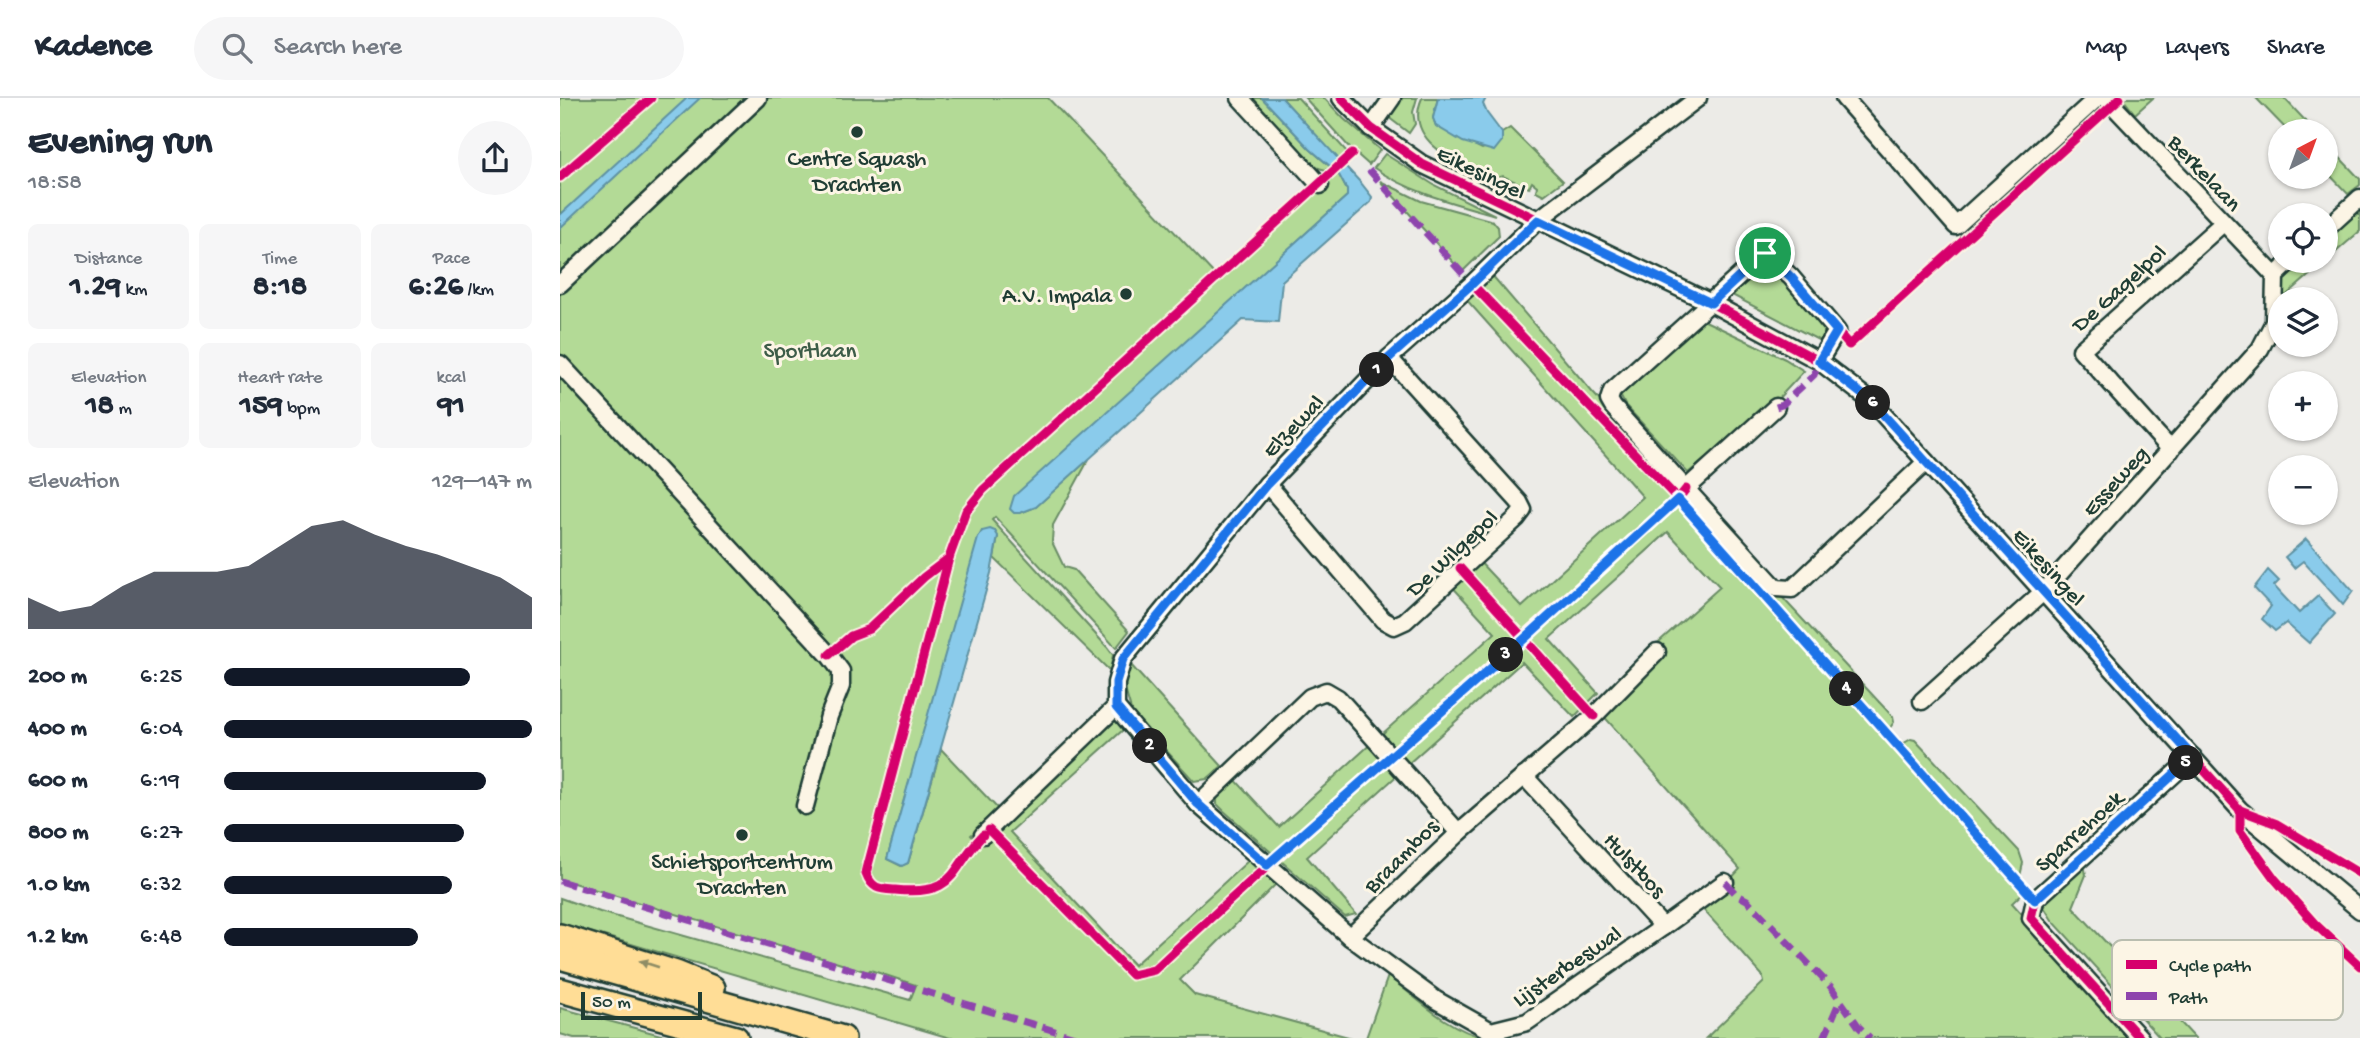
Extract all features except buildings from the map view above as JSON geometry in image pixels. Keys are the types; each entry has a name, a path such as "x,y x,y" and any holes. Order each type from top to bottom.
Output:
{"highway":[{"path":"560,936 676,973 835,1036"},
{"path":"560,957 835,1036"},
{"path":"560,990 736,1038"}],"street":[{"path":"560,284 758,98"},
{"path":"1240,98 1320,185"},
{"name":"Eikesingel","path":"1341,98 1371,128 1422,164 1711,303 1819,361 1872,402 2239,810 2360,910"},
{"path":"1371,128 1392,98"},
{"name":"Elzewal","path":"1116,707 1116,682 1123,659 1267,484 1389,358 1472,284 1538,220 1698,98"},
{"path":"1844,98 1956,226 2097,98"},
{"name":"Berkelaan","path":"2106,98 2275,276"},
{"path":"2338,218 2360,198"},
{"name":"De Gagelpol","path":"2171,450 2081,350 2223,223"},
{"path":"1819,361 1837,331 1791,277 1765,253 1612,391 1609,400 1776,588 1792,589 1926,462"},
{"path":"2275,276 2278,273"},
{"name":"Esseweg","path":"1922,701 2043,592 2260,349 2274,322 2275,276"},
{"name":"De Wilgepol","path":"1267,484 1383,620 1394,626 1405,621 1517,517 1523,510 1519,502 1389,358"},
{"path":"560,365 841,671 841,686 829,716 805,806"},
{"path":"1686,489 1776,407"},
{"path":"1459,833 1594,716 1657,652"},
{"name":"Braambos","path":"1198,804 1310,697 1326,691 1338,698 1459,833 1350,937"},
{"path":"983,835 1116,707 1198,804 1350,937"},
{"name":"Sparrehoek","path":"2112,1007 2031,918 2035,900 2193,757"},
{"name":"Hulstbos","path":"1524,776 1663,926 1725,882"},
{"name":"Lijsterbeswal","path":"1350,937 1436,1000 1491,1031 1527,1022 1663,926"},
{"name":"Sparrehoek","path":"2124,1020 2140,1038"}],"green space":[{"name":"Sportlaan","path":"560,98 1048,98 1217,280 1338,173 1347,190 1347,196 1186,342 1020,513 1036,507 1089,459 1053,525 1052,542 1064,567 1074,570 1129,631 1116,648 995,517 992,520 1107,647 1113,655 1110,671 994,558 998,537 995,531 982,531 887,859 901,866 908,863 941,749 999,810 971,835 980,846 1110,721 1118,721 1124,729 1010,832 1134,965 1250,859 1277,883 1180,980 1195,995 1352,1038 950,1038 560,923 560,898 600,912 910,1000 916,985 560,879"},
{"path":"1246,98 1262,98 1310,149 1333,169 1323,169 1299,155"},
{"path":"1282,98 1298,98 1348,153 1341,163"},
{"path":"1305,98 1324,98 1380,150 1369,165 1349,147"},
{"path":"1399,98 1417,98 1413,112 1415,124 1409,133 1388,117"},
{"path":"1422,98 1438,98 1433,118 1436,126 1482,149 1502,141 1502,133 1510,128 1563,181 1544,195 1536,191 1537,186 1532,182 1529,188 1503,176 1494,179 1452,159 1428,140 1420,128 1418,114"},
{"path":"2153,98 2135,114 2124,100"},
{"path":"2256,98 2284,98 2304,119 2276,119"},
{"path":"1385,154 1434,185 1495,215 1433,196 1388,177 1374,168"},
{"path":"2338,156 2360,179 2360,185 2348,194 2338,184"},
{"path":"1380,181 1421,201 1493,221 1498,227 1499,236 1462,272"},
{"path":"2360,208 2360,231 2338,250 2338,228"},
{"path":"1766,260 1824,323 1824,343 1732,295"},
{"path":"2289,273 2312,273 2296,287 2280,287 2279,282"},
{"path":"1491,274 1593,393 1893,717 1894,722 1887,732 1899,746 1911,739 1915,740 2019,851 2023,863 2019,881 2027,889 2012,903 2112,1014 2112,1020 2118,1020 2134,1038 1706,1038 1764,982 1762,975 1700,906 1740,869 1600,712 1652,648 1720,587 1668,532 1549,639 1598,693 1574,717 1522,662 1409,763 1382,734 1495,633 1448,582 1475,557 1522,607 1643,497 1465,298"},
{"path":"1701,319 1785,359 1804,371 1776,401 1688,473 1625,405 1621,397 1622,389"},
{"path":"1130,664 1222,766 1207,779 1194,781 1132,713 1124,686"},
{"path":"1373,742 1402,771 1307,857 1356,914 1345,917 1224,811 1217,804 1217,797 1232,776 1279,827"},
{"path":"2084,864 2086,875 2073,907 2112,949 2112,986 2052,920 2044,907 2047,898"},
{"path":"1388,976 1446,1021 1486,1038 1366,1038"},
{"path":"560,1008 672,1038 574,1038 560,1034"},
{"path":"2144,1020 2178,1020 2195,1038 2160,1038"}],"water":[{"path":"687,98 700,98 560,228 560,215"},
{"path":"1262,98 1282,98 1361,183 1372,197 1371,202 1282,281 1278,322 1243,320 1036,507 1014,513 1010,509 1014,496 1347,196 1347,190 1338,173 1310,149"},
{"path":"1438,98 1486,98 1483,104 1487,113 1502,133 1502,141 1494,151 1463,142 1436,126 1433,118"},
{"path":"990,529 998,536 991,573 908,863 902,866 887,859 978,538 982,531"},
{"path":"2306,539 2353,591 2343,605 2303,561 2294,568 2285,557"},
{"path":"2268,570 2279,581 2274,586 2299,613 2318,596 2335,614 2309,643 2286,623 2275,631 2262,619 2271,606 2254,588"}],"marked path":[{"path":"1369,170 1472,284"},
{"path":"1776,407 1782,405 1814,375 1819,361"},
{"path":"560,881 1078,1038"},
{"path":"1725,882 1737,895 1747,900 1831,987 1870,1038"},
{"path":"1824,1038 1840,1000"}],"cycle path":[{"path":"560,177 651,98"},
{"path":"1341,98 1371,128 1422,164 1711,303 1819,361 1872,402 2240,810 2277,824 2360,874"},
{"path":"1837,331 1849,345 2120,98"},
{"path":"829,655 851,636 869,629 924,577 949,558 966,511 983,490 1352,154"},
{"path":"1538,220 1472,284 1678,499 2035,900 2031,918 2112,1007"},
{"path":"989,830 1132,975 1154,970 1686,489"},
{"path":"949,558 866,873 871,882 880,888 915,891 930,889 949,879 983,835"},
{"path":"1460,568 1594,716"},
{"path":"2240,810 2240,831 2274,878 2332,940"},
{"path":"2343,950 2360,966"},
{"path":"2124,1020 2140,1038"}],"place":[{"name":"Centre Squash Drachten","path":"857,132"},
{"name":"A.V. Impala","path":"1126,294"},
{"name":"Schietsportcentrum Drachten","path":"742,835"}],"route":[{"path":"1538,220 1711,303 1765,253 1791,277 1837,331 1819,361 1872,402 2193,757 2035,900 1678,499 1523,640 1267,865 1198,804 1116,707 1116,682 1123,659 1267,484 1389,358 1472,284 1538,220"}]}
